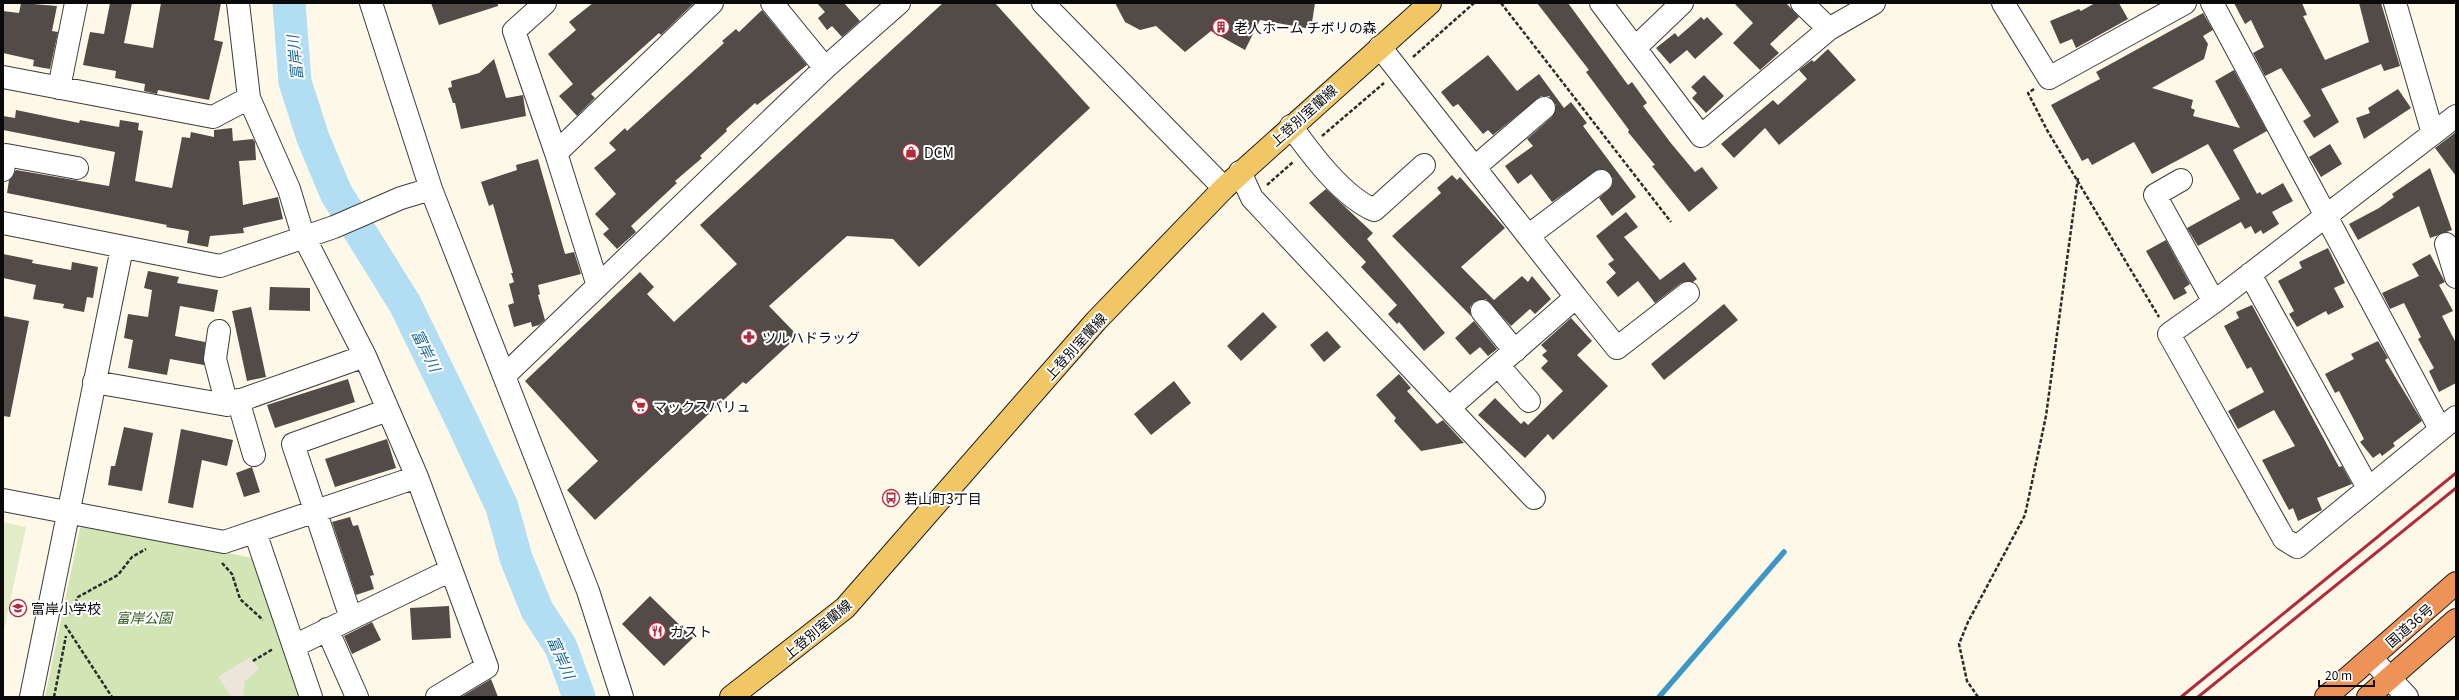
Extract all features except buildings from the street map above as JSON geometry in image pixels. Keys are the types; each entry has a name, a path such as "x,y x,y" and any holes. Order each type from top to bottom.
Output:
{"highway":[{"name":"国道36号","path":"2326,697 2456,584"},
{"name":"国道36号","path":"2368,697 2456,620"}],"main road":[{"name":"上登別室蘭線","path":"731,697 844,608 1096,321 1224,188 1291,126 1430,3"}],"street":[{"path":"59,88 76,3"},
{"path":"238,3 249,98 289,190 303,235 365,356 417,477 487,667 437,697"},
{"path":"371,3 431,189 588,591 622,697"},
{"path":"545,3 514,31 556,153 598,286"},
{"path":"556,153 712,3"},
{"path":"772,3 825,68"},
{"path":"504,376 825,68 899,3"},
{"path":"1043,3 1224,188"},
{"path":"1602,3 1701,136 1828,29 1874,3"},
{"path":"1635,48 1682,3"},
{"path":"1802,3 1828,29"},
{"path":"2004,3 2049,78 2185,3"},
{"path":"2212,3 2327,214 2448,423 2297,547 2284,539 2169,334 2214,302 2327,214 2456,116"},
{"path":"2395,3 2433,134"},
{"path":"1380,47 1617,348 1688,293"},
{"path":"3,77 213,117 249,98"},
{"path":"1475,167 1544,108"},
{"path":"1291,126 1308,149 1359,203 1374,210 1424,166"},
{"path":"3,170 6,155 78,168"},
{"path":"1240,172 1252,198 1534,498"},
{"path":"2182,180 2155,195 2214,302"},
{"path":"1528,236 1601,182"},
{"path":"3,223 122,248 220,266 303,235 334,226 401,198 431,189"},
{"path":"2446,244 2456,277"},
{"path":"31,697 58,622 69,514 94,382 122,248"},
{"path":"2250,274 2368,488"},
{"path":"1450,408 1576,297"},
{"path":"1482,311 1514,351"},
{"path":"219,331 216,360 254,455"},
{"path":"94,382 232,403 365,356"},
{"path":"1498,365 1529,401"},
{"path":"350,618 293,444 388,410"},
{"path":"3,500 69,514 224,542 417,477"},
{"path":"255,532 282,648 311,697"},
{"path":"282,648 350,618 451,570"},
{"path":"327,628 357,697"},
{"path":"2371,658 2408,697"}],"path":[{"path":"1252,198 1474,3"},
{"path":"1501,3 1671,222"},
{"path":"2049,78 2028,92 2047,130 2078,178 2169,334"},
{"path":"1978,697 1967,681 1960,644 1968,622 2025,515 2046,416 2078,178"},
{"path":"58,622 70,613 78,597 118,575 132,557 151,547"},
{"path":"220,561 232,574 240,599 266,624"},
{"path":"54,697 58,622"},
{"path":"58,622 112,697"}],"green space":[{"path":"3,522 26,527 3,635"},
{"name":"富岸公園","path":"89,523 252,558 305,697 45,697 80,528"}],"shaded area":[{"path":"250,657 259,669 245,681 243,697 232,697 218,677"}],"waterway":[{"name":"富岸川","path":"289,3 295,82 313,138 336,193 405,304 462,421 502,507 516,558 537,610 561,647 579,697"},
{"path":"1659,697 1784,552"}],"railway":[{"path":"2181,697 2456,473"},
{"path":"2198,697 2456,488"}],"place":[{"name":"老人ホーム チボリの森","path":"1221,27"},
{"name":"DCM","path":"911,152"},
{"name":"ツルハドラッグ","path":"749,337"},
{"name":"マックスバリュ","path":"640,406"},
{"name":"若山町3丁目","path":"891,498"},
{"name":"富岸小学校","path":"18,608"},
{"name":"ガスト","path":"657,631"}]}
